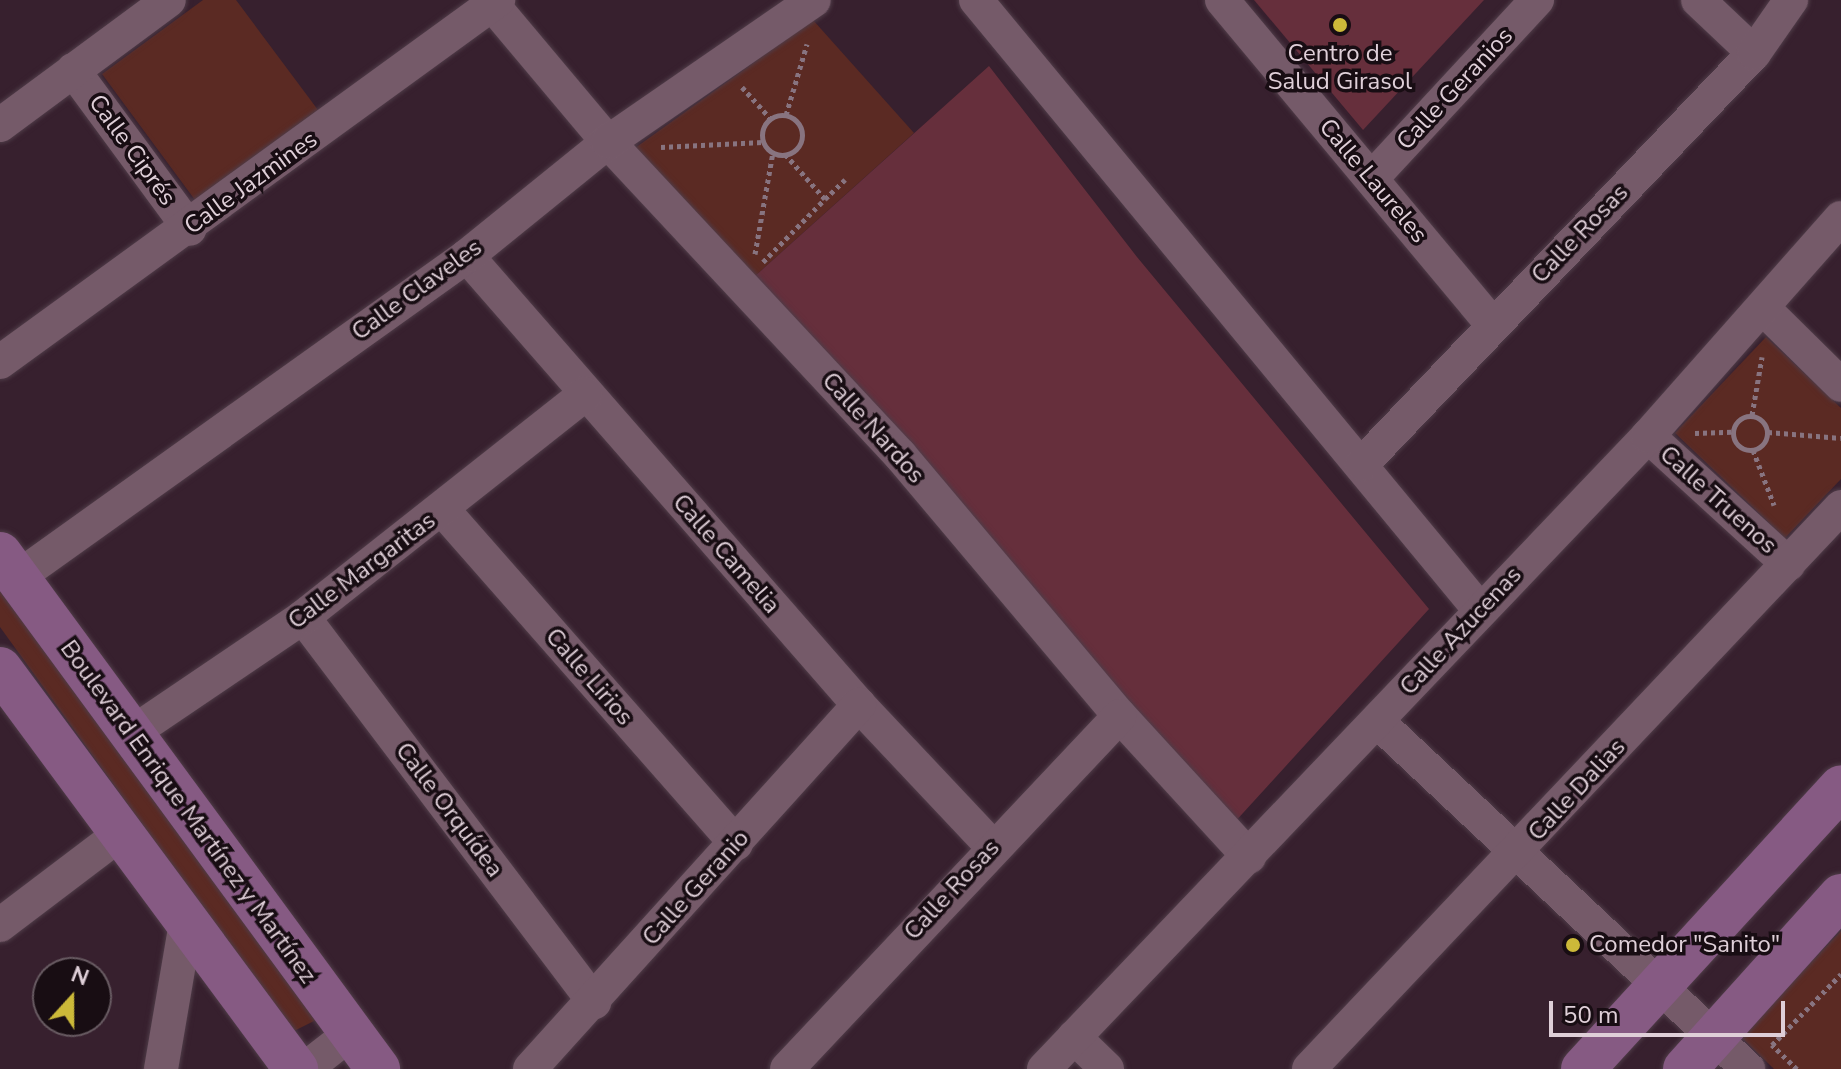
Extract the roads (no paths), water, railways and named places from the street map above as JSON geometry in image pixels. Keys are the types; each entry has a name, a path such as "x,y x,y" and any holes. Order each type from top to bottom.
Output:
{"street":[{"path":"0,125 169,0"},
{"name":"Calle Claveles","path":"9,565 467,256 608,142 814,0"},
{"path":"976,0 1480,610"},
{"name":"Calle Laureles","path":"1222,0 1493,325"},
{"name":"Calle Geranios","path":"1372,178 1537,0"},
{"path":"1698,0 1754,53"},
{"name":"Calle Rosas","path":"1362,464 1754,53 1791,0"},
{"name":"Calle Nardos","path":"495,2 608,142 900,455 1120,716 1249,857"},
{"name":"Calle Jazmines","path":"0,362 190,229 495,2"},
{"name":"Calle Ciprés","path":"73,70 190,229"},
{"name":"Calle Azucenas","path":"1044,1069 1648,436 1764,309 1841,218"},
{"name":"Calle Camelia","path":"467,256 859,705 992,846"},
{"path":"1764,309 1841,385"},
{"name":"Calle Margaritas","path":"129,735 303,617 443,510 585,394"},
{"name":"Calle Truenos","path":"1648,436 1788,564"},
{"name":"Calle Dalias","path":"1309,1069 1518,853 1841,507"},
{"name":"Calle Lirios","path":"443,510 736,844"},
{"name":"Boulevard Enrique Martínez y Martínez","path":"9,565 129,735 378,1069"},
{"name":"Calle Orquídea","path":"303,617 594,1002"},
{"path":"0,669 296,1069"},
{"name":"Calle Geranio","path":"530,1069 594,1002 859,705"},
{"name":"Calle Rosas","path":"787,1069 992,846 1120,716"},
{"path":"1377,721 1748,1069"},
{"path":"1583,1069 1841,787"},
{"path":"0,925 120,834"},
{"path":"1685,1069 1841,896"},
{"path":"161,1069 186,923"},
{"path":"305,1069 351,1033"},
{"path":"1074,1037 1107,1069"}],"place":[{"name":"Centro de Salud Girasol","path":"1340,25"},
{"name":"Comedor \"Sanito\"","path":"1573,945"}]}
